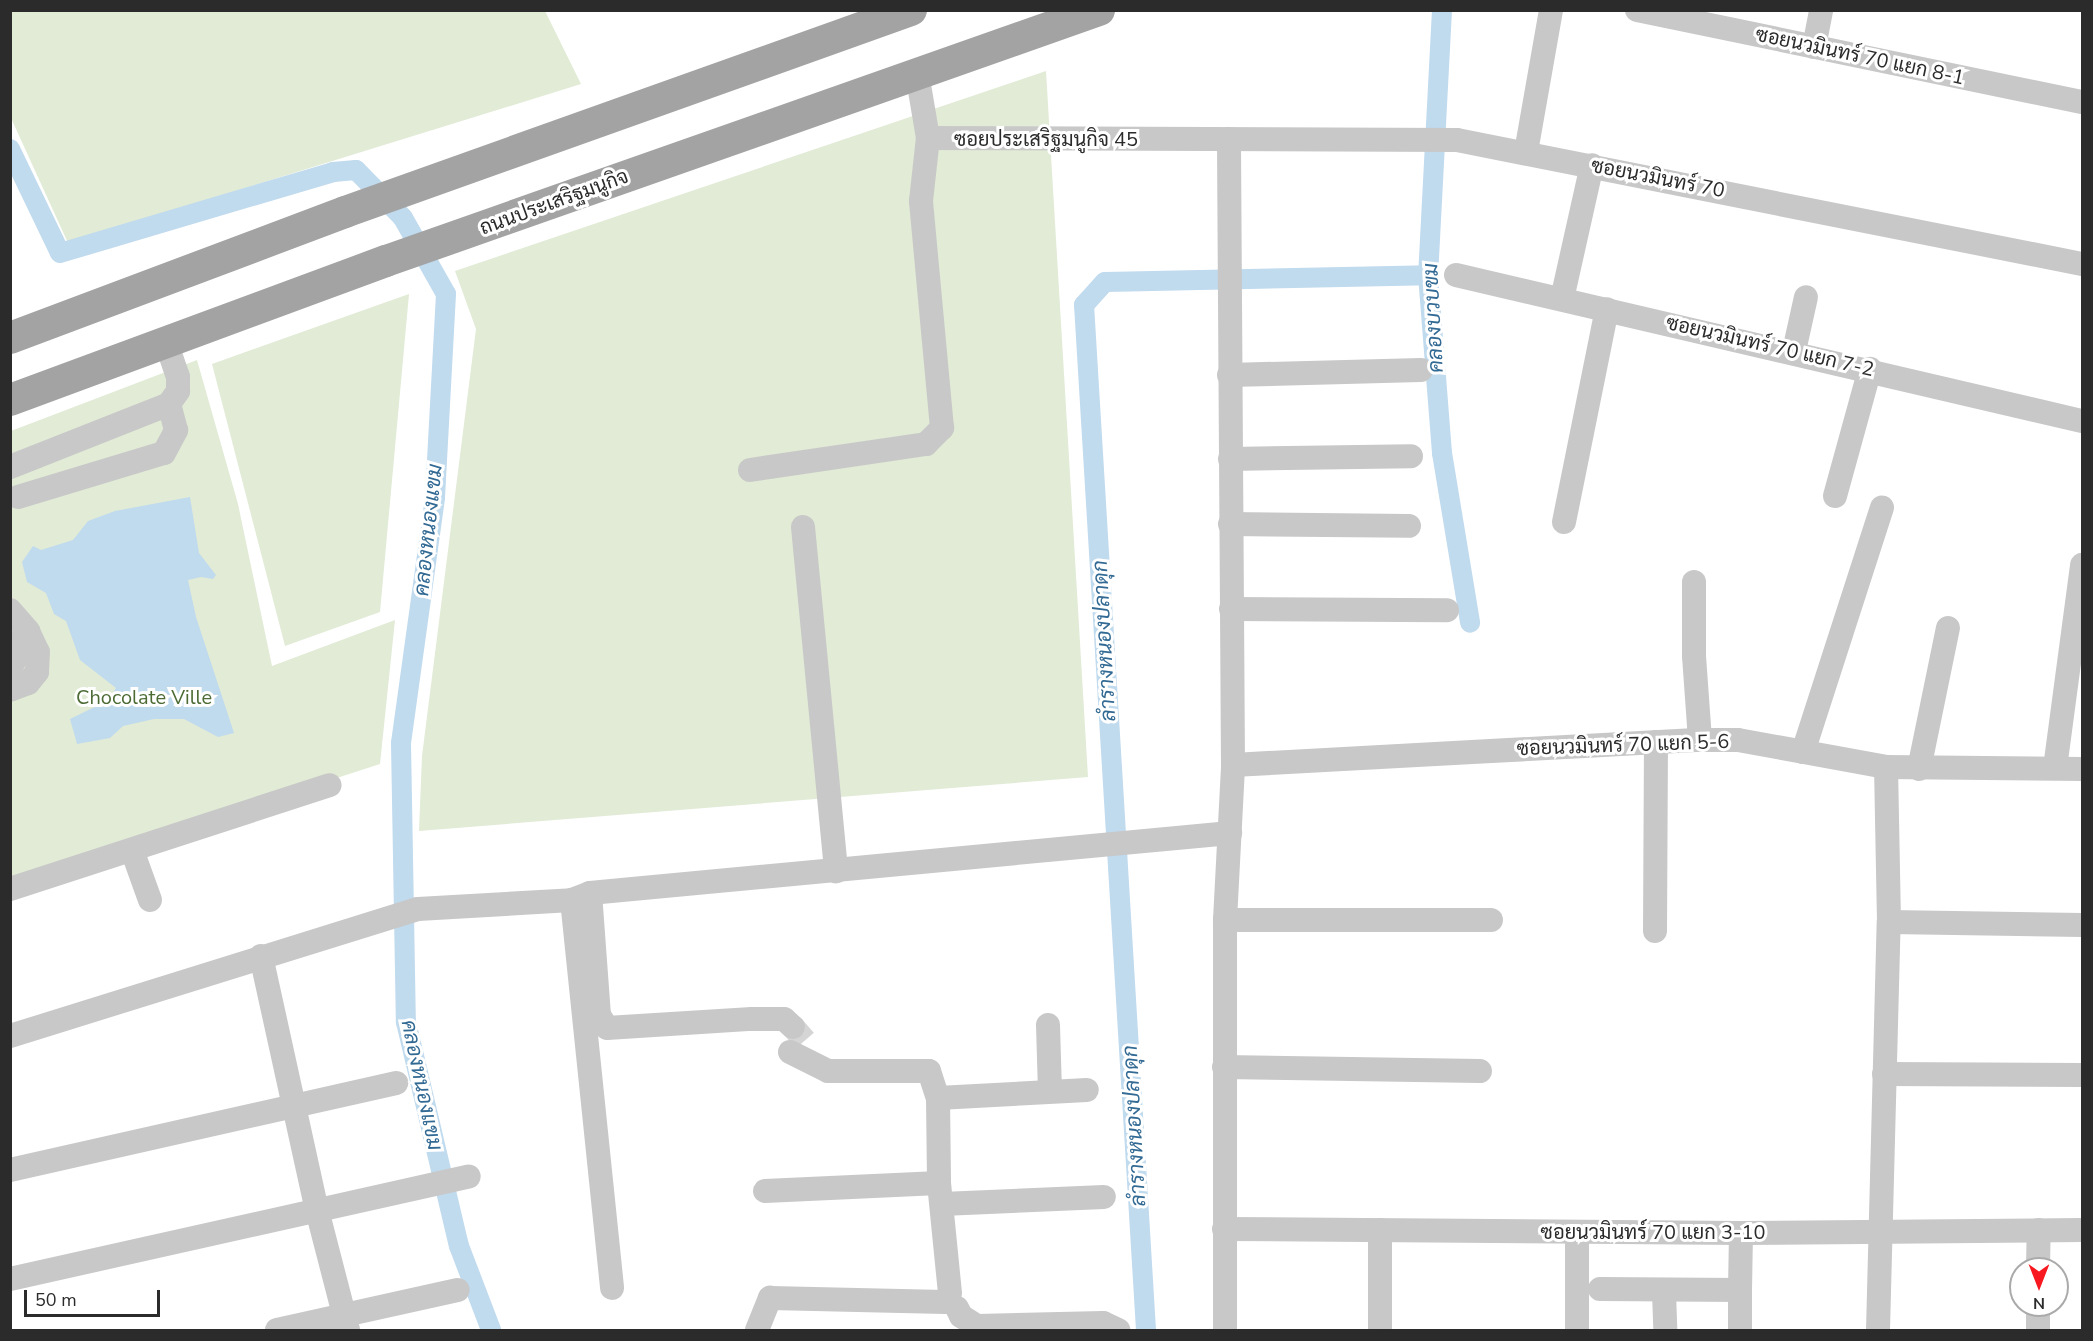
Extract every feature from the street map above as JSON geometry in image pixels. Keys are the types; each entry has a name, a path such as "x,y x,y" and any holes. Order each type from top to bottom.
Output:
{"main road":[{"name":"ถนนประเสริฐมนูกิจ","path":"10,400 386,261 1099,10"},
{"path":"10,338 345,212 907,11"}],"street":[{"path":"1526,152 1551,10"},
{"name":"ซอยนวมินทร์ 70 แยก 8-1","path":"1637,10 1676,14 1814,47 2082,102"},
{"path":"1814,47 1821,10"},
{"name":"ซอยประเสริฐมนูกิจ 45","path":"917,73 928,138 1229,140"},
{"path":"750,470 926,444 942,428 921,201 928,138"},
{"name":"ซอยนวมินทร์ 70","path":"1229,140 1412,138 1457,140 2082,264"},
{"path":"1225,1330 1225,920 1233,765 1229,140"},
{"path":"1562,299 1592,165"},
{"name":"ซอยนวมินทร์ 70 แยก 7-2","path":"1456,275 1794,351 2082,421"},
{"path":"1794,351 1806,297"},
{"path":"1564,522 1608,309"},
{"path":"10,467 169,404 178,391 178,377 166,342"},
{"path":"1834,496 1870,369"},
{"path":"1229,375 1421,370"},
{"path":"10,474 17,481 14,504 164,453 176,430 169,404"},
{"path":"1230,459 1411,456"},
{"path":"1803,752 1882,507"},
{"path":"1230,524 1409,526"},
{"path":"803,527 836,871"},
{"path":"2055,768 2079,613 2082,565"},
{"path":"1694,582 1694,656 1700,740"},
{"path":"1231,609 1447,610"},
{"path":"10,610 28,631 38,652 37,672 28,683 10,690"},
{"path":"1919,769 1948,628"},
{"path":"10,643 15,659 10,670"},
{"name":"ซอยนวมินทร์ 70 แยก 5-6","path":"1233,765 1656,742 1738,740 1886,767 2082,769"},
{"path":"1655,931 1656,742"},
{"path":"1878,1330 1889,922 1886,767"},
{"path":"10,889 330,785"},
{"path":"10,1036 387,915 418,909 581,896 1230,833"},
{"path":"132,850 150,900"},
{"path":"581,896 599,1015 607,1028 767,1020 828,1071 929,1071 938,1098 940,1194 951,1301 961,1316 977,1326 1102,1323 1118,1330"},
{"path":"581,896 612,1288"},
{"path":"1225,920 1491,920"},
{"path":"1889,922 2082,925"},
{"path":"261,956 296,1106 317,1210 346,1323"},
{"path":"1048,1025 1050,1091"},
{"path":"1224,1067 1480,1071"},
{"path":"1884,1074 2082,1075"},
{"path":"10,1170 396,1083"},
{"path":"938,1098 1087,1089"},
{"path":"10,1279 461,1178"},
{"path":"765,1191 1104,1197"},
{"name":"ซอยนวมินทร์ 70 แยก 3-10","path":"1224,1229 1741,1233 2082,1230"},
{"path":"1380,1230 1380,1328"},
{"path":"2038,1257 2039,1230"},
{"path":"1577,1232 1577,1330"},
{"path":"1740,1330 1741,1233"},
{"path":"1600,1289 1664,1292 1740,1290"},
{"path":"277,1330 346,1323 458,1290"},
{"path":"1664,1292 1665,1330"},
{"path":"758,1330 770,1299 951,1301"}],"green space":[{"path":"11,10 545,11 581,84 68,243 11,118"},
{"path":"1046,71 1088,777 419,831 422,756 476,329 455,271"},
{"path":"409,294 380,612 285,646 212,364"},
{"name":"Chocolate Ville","path":"197,360 238,504 272,666 395,620 380,764 11,883 11,431"}],"water":[{"path":"190,497 199,553 216,575 213,579 201,577 188,580 196,617 234,733 218,737 184,719 154,719 123,726 110,738 77,744 70,719 109,700 116,688 80,660 66,621 54,614 46,593 27,582 22,562 33,546 41,550 73,540 88,521 115,511"}],"waterway":[{"name":"คลองบวบขม","path":"1442,10 1428,275 1442,453 1470,623"},
{"name":"คลองหนองแขม","path":"10,149 60,253 333,172 356,170 403,218 446,294 435,498 401,743 406,1022 459,1246 491,1330"},
{"name":"ลำรางหนองปลาดุก","path":"1146,1330 1084,305 1105,282 1428,275"}],"tunnel":[{"path":"793,1027 805,1041"}]}
